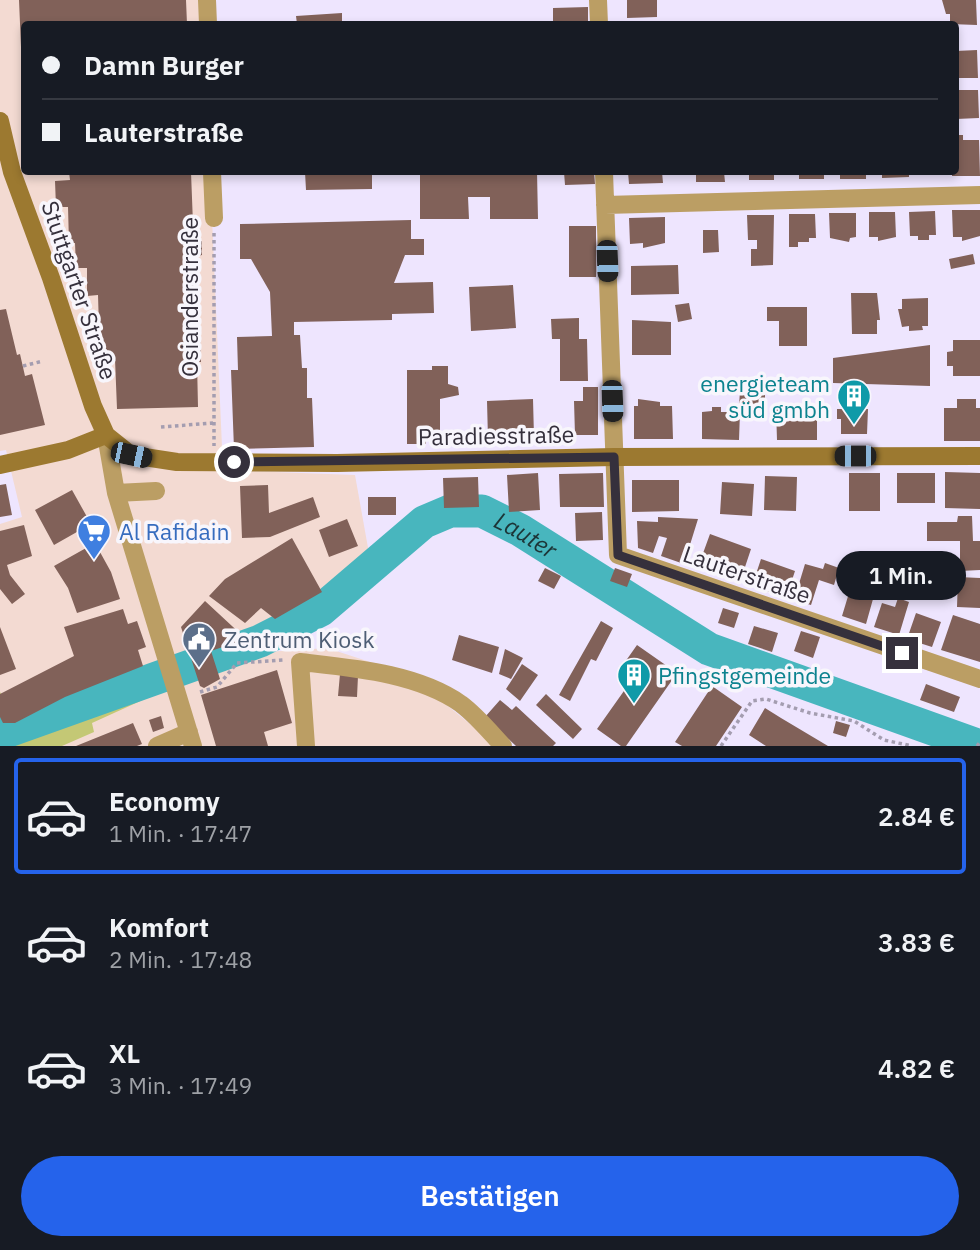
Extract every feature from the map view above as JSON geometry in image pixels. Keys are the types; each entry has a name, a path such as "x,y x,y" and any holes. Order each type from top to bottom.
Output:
{"main road":[{"name":"Stuttgarter Straße","path":"0,121 12,172 106,435"},
{"name":"Paradiesstraße","path":"106,435 131,455 177,462 337,463 614,457 980,456"},
{"path":"0,465 68,450 106,435"}],"street":[{"path":"207,0 208,21"},
{"path":"598,0 598,21"},
{"name":"Osianderstraße","path":"212,175 214,218"},
{"path":"604,175 614,457"},
{"path":"605,205 980,195"},
{"path":"106,435 116,493 191,739 157,746"},
{"name":"Lauterstraße","path":"614,457 618,555 980,679"},
{"path":"116,493 156,491"},
{"path":"306,746 300,662 359,669 438,691 461,704 503,746"}],"path":[{"name":"Osianderstraße","path":"161,427 214,423 214,218"},
{"path":"23,366 43,361"},
{"path":"200,692 217,687 237,663 281,660 300,662"},
{"path":"721,746 752,701 766,699 854,721 884,740 912,746"}],"shaded area":[{"path":"0,0 203,0 204,21 21,21 21,175 210,175 223,470 355,475 370,559 329,596 249,634 252,653 327,648 410,675 481,733 491,746 0,746 0,524 22,517 6,450 0,451"}],"green space":[{"path":"139,674 147,698 92,723 94,732 62,746 0,746 0,692 20,730"}],"building":[{"path":"19,0 186,0 187,21 21,21 21,47"},
{"path":"627,0 657,0 657,17 627,18"},
{"path":"942,0 976,0 977,25 959,24 959,21 950,21 950,14 946,14"},
{"path":"588,7 588,21 553,21 553,8"},
{"path":"342,13 342,21 297,21 296,16"},
{"path":"977,50 978,78 959,78 959,51"},
{"path":"959,90 978,90 979,118 959,119"},
{"path":"959,135 963,135 963,140 979,140 980,176 952,176 959,175"},
{"path":"69,175 191,175 193,224 199,224 199,237 193,237 193,241 202,241 202,255 194,257 197,257 201,362 197,362 198,407 117,409 115,359 100,360 98,295 87,296 87,268 76,268 75,243 69,243 68,207 56,207 55,181 70,180"},
{"path":"305,175 372,175 372,189 306,190"},
{"path":"420,175 537,175 538,219 490,219 490,197 468,197 469,219 420,219"},
{"path":"564,175 594,175 595,184 565,185"},
{"path":"628,175 662,175 663,183 629,184"},
{"path":"696,175 724,175 725,182 696,182"},
{"path":"749,175 774,175 774,180 749,180"},
{"path":"799,175 824,175 824,179 799,179"},
{"path":"840,175 866,175 866,179 840,179"},
{"path":"882,175 909,175 909,177 882,178"},
{"path":"952,210 980,210 980,236 962,241 962,237 953,237"},
{"path":"935,211 936,235 929,235 929,240 918,240 918,236 910,236 909,212"},
{"path":"869,212 895,212 896,237 878,241 878,237 869,237"},
{"path":"829,213 856,213 856,237 850,238 849,242 830,238"},
{"path":"789,214 815,214 816,238 809,238 809,242 798,242 798,247 789,247"},
{"path":"747,215 774,215 773,265 751,266 751,249 757,249 757,240 748,240"},
{"path":"665,217 665,243 643,248 643,243 630,244 629,218"},
{"path":"411,220 411,239 424,239 424,255 405,255 394,283 433,282 434,313 392,314 392,320 294,322 294,335 300,335 302,368 307,368 307,398 312,398 314,447 234,449 231,370 238,370 237,337 272,336 270,292 251,259 240,259 240,224"},
{"path":"569,226 596,226 596,277 569,277"},
{"path":"703,230 718,230 719,252 703,253"},
{"path":"973,254 975,264 951,269 949,259"},
{"path":"678,265 679,294 631,295 631,266"},
{"path":"513,285 516,328 471,331 469,287"},
{"path":"851,293 877,293 880,320 877,320 877,334 852,334"},
{"path":"928,298 928,326 922,326 923,330 909,331 909,326 902,327 898,309 902,309 902,299"},
{"path":"689,303 692,319 678,322 675,305"},
{"path":"767,307 807,307 807,346 779,346 779,321 767,321"},
{"path":"6,309 17,355 20,354 25,376 32,374 45,425 0,435 0,310"},
{"path":"579,318 579,339 587,339 588,381 560,381 560,339 552,339 551,319"},
{"path":"632,320 671,322 671,355 632,355"},
{"path":"953,340 980,340 980,376 953,376 953,366 947,366 947,352 953,351"},
{"path":"930,345 930,386 833,383 833,358"},
{"path":"432,366 448,366 448,384 458,387 459,395 440,399 440,439 426,440 426,444 407,444 407,370 432,370"},
{"path":"583,387 598,387 598,435 575,435 574,401 583,401"},
{"path":"740,390 765,391 765,408 739,407"},
{"path":"533,399 534,437 488,439 487,401"},
{"path":"638,399 660,402 660,406 672,406 673,439 634,439 634,406 638,406"},
{"path":"957,399 976,399 976,408 980,408 980,441 944,441 944,408 957,408"},
{"path":"788,404 801,404 801,408 817,408 817,440 777,440 776,408 787,408"},
{"path":"712,407 721,407 721,412 740,412 739,440 702,439 702,412 712,411"},
{"name":"energieteam süd gmbh","path":"837,409 868,409 867,434 841,434 841,419 837,419"},
{"path":"945,472 980,473 980,509 945,508"},
{"path":"538,473 540,510 509,512 507,475"},
{"path":"603,473 604,507 560,507 559,474"},
{"path":"849,473 880,473 880,511 849,511"},
{"path":"897,473 935,473 935,503 897,503"},
{"path":"765,476 797,477 796,511 764,510"},
{"path":"478,477 479,507 444,508 443,478"},
{"path":"632,480 679,480 679,511 632,512"},
{"path":"722,482 754,484 752,516 720,514"},
{"path":"6,484 12,515 0,517 0,485"},
{"path":"268,485 269,513 313,497 320,517 270,537 242,538 240,486"},
{"path":"72,490 91,524 54,545 35,510"},
{"path":"368,497 396,497 396,515 368,515"},
{"path":"602,512 603,540 576,541 575,513"},
{"path":"958,516 972,516 973,541 980,541 980,570 960,571 960,541 927,541 927,522 957,522"},
{"path":"658,517 698,519 684,564 661,556 667,538 659,536 653,553 638,548 637,521 658,522"},
{"path":"347,519 358,546 329,557 319,530"},
{"path":"24,525 32,556 7,565 10,575 25,594 12,604 0,589 0,531"},
{"path":"710,534 751,549 740,582 698,567"},
{"path":"292,538 322,592 275,619 261,608 245,623 209,596 225,579"},
{"path":"95,543 111,572 120,599 77,613 68,588 54,566"},
{"path":"761,559 795,571 786,598 752,586"},
{"path":"825,563 839,568 834,585 819,580 811,605 794,600 805,564 823,569"},
{"path":"924,563 938,564 939,587 918,587"},
{"path":"545,568 561,576 554,589 538,581"},
{"path":"615,568 632,574 627,587 610,581"},
{"path":"958,577 980,578 980,608 957,607"},
{"path":"859,588 870,592 869,597 873,599 866,624 842,616 849,593 857,595"},
{"path":"898,598 909,602 899,635 874,627 882,603 895,607"},
{"path":"205,601 246,639 211,651 220,679 204,688 200,686 181,627"},
{"path":"723,608 739,613 734,628 718,623"},
{"path":"123,609 128,624 137,621 146,647 138,650 143,666 65,697 15,723 3,723 0,717 0,694 74,656 64,627"},
{"path":"916,613 941,622 932,647 907,639"},
{"path":"953,615 980,624 980,662 941,650"},
{"path":"601,621 613,628 596,661 591,659 570,701 559,695"},
{"path":"754,626 778,633 772,652 748,644"},
{"path":"0,627 16,669 0,675"},
{"path":"801,631 820,637 813,658 794,651"},
{"path":"459,635 499,647 492,673 452,660"},
{"name":"Pfingstgemeinde","path":"637,645 677,673 626,746 621,746 597,729 631,681 618,672"},
{"path":"505,649 523,658 511,679 499,674"},
{"path":"522,664 538,675 520,701 506,689"},
{"path":"277,670 292,723 264,732 268,746 216,746 201,695"},
{"path":"340,674 358,676 357,697 338,696"},
{"path":"926,684 960,697 954,712 920,700"},
{"path":"712,686 742,707 716,746 682,746 675,742"},
{"path":"546,694 582,729 573,739 536,705"},
{"path":"500,700 512,710 516,706 556,743 553,746 516,746 485,717"},
{"path":"765,708 828,746 766,746 749,735"},
{"path":"161,716 164,728 153,732 149,720"},
{"path":"836,721 850,725 846,737 833,733"},
{"path":"133,723 142,744 76,746"}],"waterway":[{"name":"Lauter","path":"0,734 260,641 321,610 424,522 450,511 482,511 520,530 709,649 980,746"}],"place":[{"name":"energieteam süd gmbh","path":"854,426"},
{"name":"Al Rafidain","path":"94,561"},
{"name":"Zentrum Kiosk","path":"199,669"},
{"name":"Pfingstgemeinde","path":"634,705"}],"route":[{"path":"234,462 337,463 614,457 618,555 902,653"}]}
